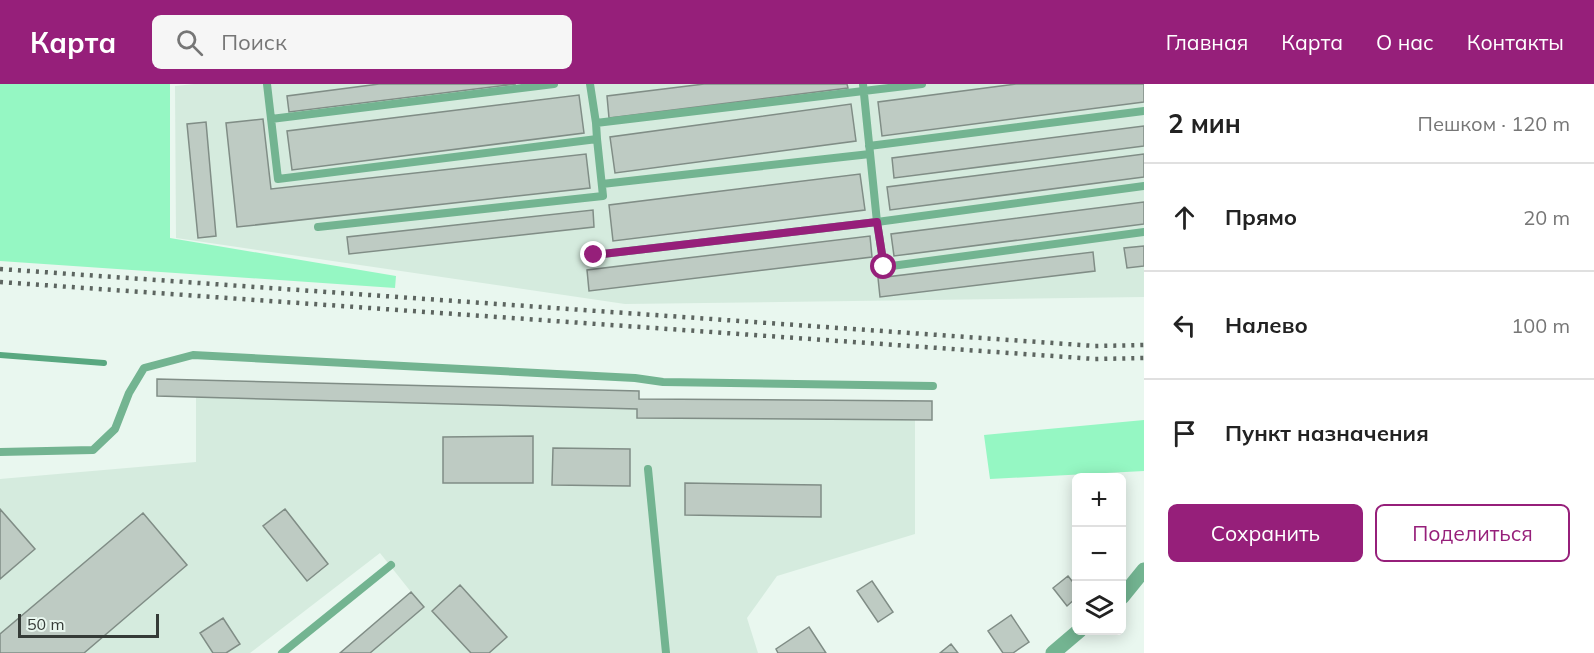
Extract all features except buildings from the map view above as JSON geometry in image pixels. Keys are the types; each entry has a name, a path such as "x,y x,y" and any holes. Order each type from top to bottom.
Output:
{"street":[{"path":"1126,592 1144,570"},
{"path":"1053,653 1074,635"}],"lane":[{"path":"267,84 278,178 597,139"},
{"path":"271,119 554,84"},
{"path":"318,227 603,196 590,84"},
{"path":"596,123 864,88 922,84"},
{"path":"864,88 877,222 884,267 1144,232"},
{"path":"602,184 870,150 1144,111"},
{"path":"594,255 877,222 1144,186"},
{"path":"0,452 93,450 116,429 129,393 144,368 193,355 663,382 933,386"},
{"path":"648,469 666,653"},
{"path":"282,653 391,565"}],"shaded area":[{"path":"194,84 1144,84 1144,297 625,304 176,238 175,86"},
{"path":"196,397 637,409 638,418 915,420 915,534 777,576 747,618 758,653 370,653 423,607 380,553 250,653 0,653 0,479 196,462"}],"green space":[{"path":"0,84 170,84 170,238 396,276 395,288 0,261"},
{"path":"1144,420 1144,471 990,479 984,435"}],"waterway":[{"path":"0,355 104,363"}],"railway":[{"path":"0,269 1095,346 1144,345"},
{"path":"0,282 1095,359 1144,358"}],"route":[{"path":"594,255 877,222 884,267"}]}
